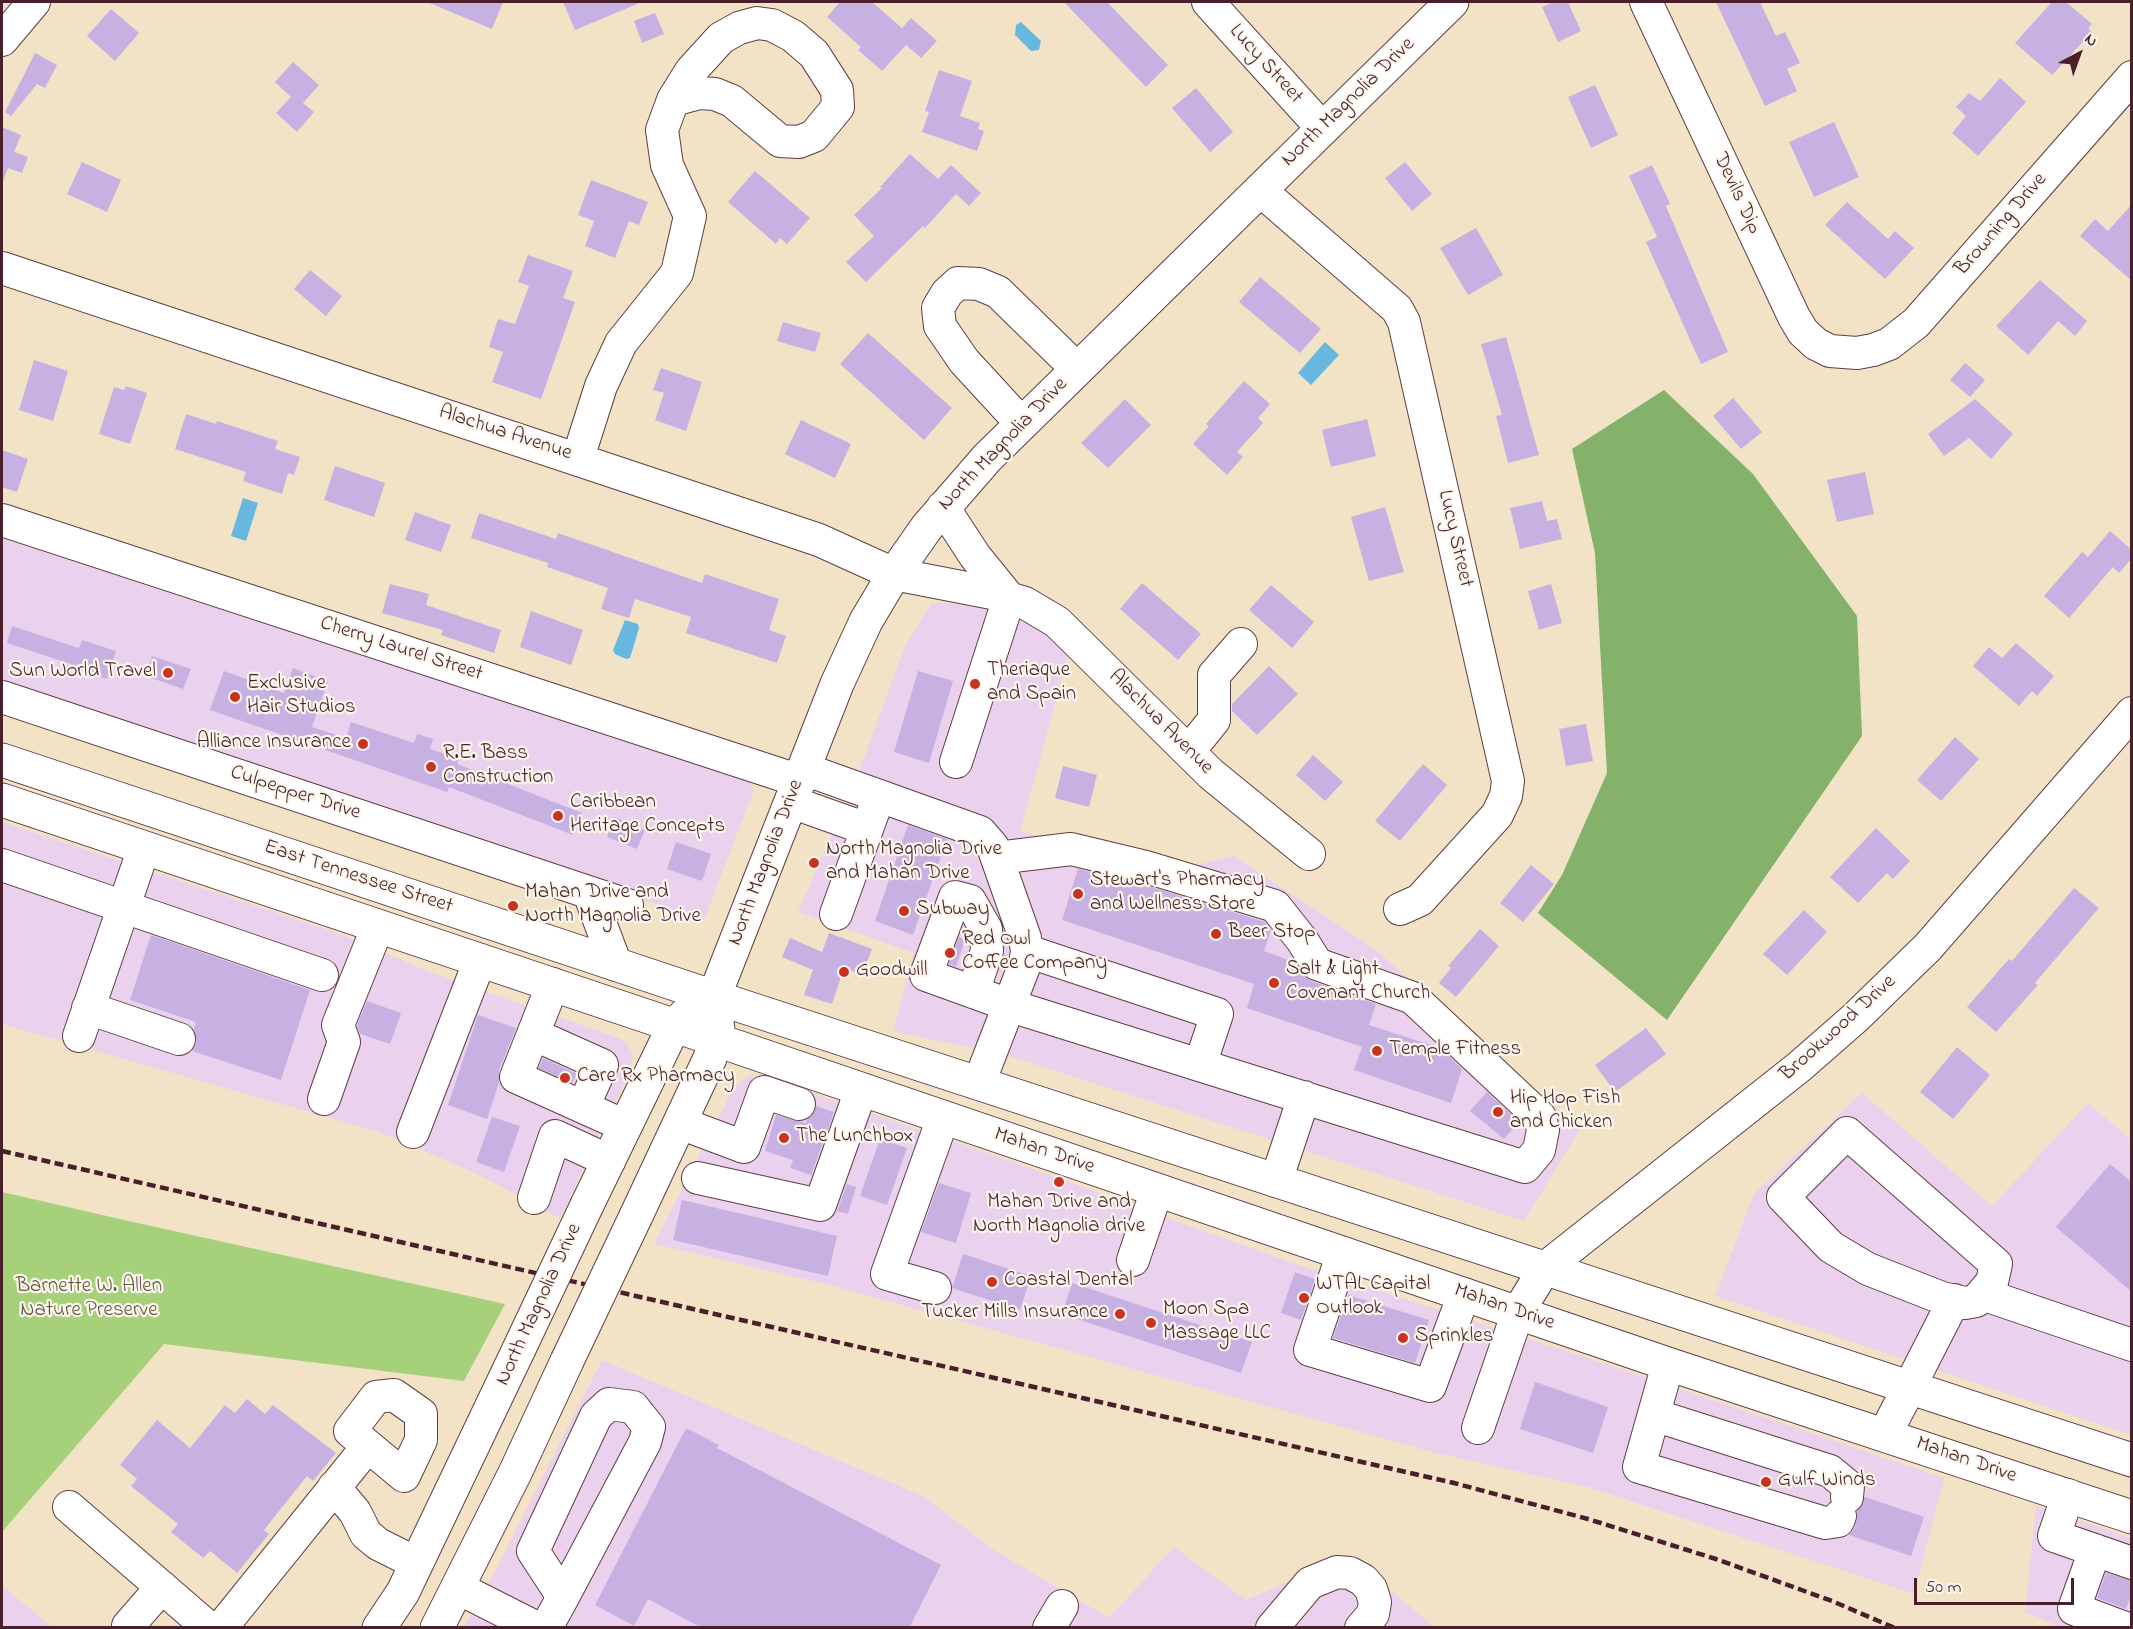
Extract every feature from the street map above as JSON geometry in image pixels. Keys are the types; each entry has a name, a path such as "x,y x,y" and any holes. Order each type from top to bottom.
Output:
{"main road":[{"name":"North Magnolia Drive","path":"437,1628 680,1124 716,1041 718,1019 714,997 847,662 866,621 894,574 943,507 1021,423 1452,2"},
{"name":"East Tennessee Street","path":"2,760 714,997"},
{"name":"East Tennessee Street","path":"2,800 674,1026"},
{"path":"144,848 154,838 200,826"},
{"name":"North Magnolia Drive","path":"379,1628 403,1592 674,1026 691,1009 714,997"},
{"path":"714,997 2132,1460"},
{"name":"Mahan Drive","path":"674,1026 1668,1364 2132,1517"},
{"path":"1261,1226 1276,1180"},
{"path":"1885,1434 1910,1386"},
{"path":"416,1563 458,1588"}],"street":[{"path":"2,40 34,2"},
{"name":"Lucy Street","path":"1208,2 1323,129"},
{"name":"Devils Dip","path":"1646,2 1803,332 1816,344 1830,351 1857,352"},
{"path":"578,458 601,386 621,343 677,273 690,216 667,165 662,130 673,100 691,71 721,38 739,28 758,23 772,25 793,36 814,54 837,90 838,106 814,136 799,142 780,141 732,101 715,94 699,93 673,100"},
{"name":"Browning Drive","path":"1857,352 1889,344 1916,323 2132,77"},
{"name":"Lucy Street","path":"1260,190 1397,309 1404,322 1508,781 1506,796 1497,815 1419,900 1400,909"},
{"name":"Alachua Avenue","path":"2,268 819,540 894,574 1024,603 1057,622 1246,805 1309,854"},
{"path":"1021,423 964,361 940,326 938,308 947,293 958,283 979,284 998,292 1077,369"},
{"name":"Alachua Avenue","path":"943,507 975,556 1008,598"},
{"name":"Cherry Laurel Street","path":"2,520 798,784 879,796 980,832 990,841 1027,951"},
{"path":"956,762 1008,598"},
{"path":"1189,752 1214,720 1215,675 1241,644"},
{"name":"Culpepper Drive","path":"2,697 627,905"},
{"name":"Brookwood Drive","path":"1479,1428 1518,1312 1545,1268 1799,1067 1855,1018 1928,947 2132,713"},
{"path":"798,784 867,829"},
{"path":"836,914 879,796"},
{"path":"144,848 83,1022 179,1039"},
{"path":"973,905 1000,868 1071,849 1146,867 1275,906 1302,939 1317,964 1413,998 1540,1117 1544,1130 1539,1150 1525,1167 1010,1005 973,992 926,975 955,897 970,901 986,929 987,951 973,992"},
{"path":"2,865 322,975"},
{"path":"589,892 616,964"},
{"path":"324,1100 344,1042 338,1025 378,926"},
{"path":"979,1083 1025,964 1027,951 1217,1014 1200,1065"},
{"path":"413,1132 480,960"},
{"path":"553,984 516,1077 625,1126"},
{"path":"533,1034 602,1065 583,1107"},
{"path":"680,1124 744,1147 764,1092 788,1101 788,1065"},
{"path":"698,1178 820,1204 861,1090"},
{"path":"1276,1180 1304,1097"},
{"path":"935,1288 887,1274 943,1118"},
{"path":"1910,1386 1968,1297 1992,1282 1996,1264 1847,1133 1783,1197 1831,1247 1868,1269 1968,1297 2132,1345"},
{"path":"534,1198 555,1136 609,1161"},
{"path":"1133,1260 1157,1190"},
{"path":"1344,1253 1310,1350 1430,1386 1464,1294"},
{"path":"1654,1415 1830,1471 1845,1481 1848,1486 1844,1507 1838,1521 1825,1523 1639,1467 1668,1364"},
{"path":"546,1628 645,1442 648,1427 633,1407 609,1404 596,1416 532,1551 562,1597"},
{"path":"221,1628 368,1446"},
{"path":"334,1487 355,1512 366,1534 378,1544 416,1563"},
{"path":"2068,1495 2054,1536 2132,1563"},
{"path":"69,1507 209,1628"},
{"path":"2095,1550 2074,1609 2125,1628"},
{"path":"1272,1628 1310,1583 1337,1572 1364,1580 1371,1589 1375,1602 1373,1614 1361,1628"},
{"path":"130,1628 128,1626 162,1587"},
{"path":"458,1588 537,1628"}],"shaded area":[{"path":"2,529 746,778 753,789 752,795 704,920 2,686"},
{"path":"932,603 985,604 1071,645 1020,832 1197,865 1234,856 1376,950 1580,1129 1524,1221 1009,1056 893,1031 914,953 798,912 859,772 905,646"},
{"path":"2,822 343,935 430,972 624,1040 632,1052 632,1067 560,1218 471,1171 379,1132 2,1024"},
{"path":"749,1076 766,1078 988,1153 1287,1261 1627,1371 1944,1478 1914,1594 1588,1487 1436,1453 830,1285 654,1244 734,1087"},
{"path":"1862,1093 1992,1206 2088,1103 2131,1140 2131,1435 1715,1296 1754,1194"},
{"path":"602,1360 923,1496 994,1550 1109,1618 1174,1547 1246,1600 1349,1555 1434,1627 463,1628 493,1575"},
{"path":"2036,1506 2131,1538 2131,1627 2060,1627 2025,1612"},
{"path":"2,1585 51,1627 2,1627"}],"green space":[{"path":"1664,390 1753,474 1857,616 1862,736 1667,1020 1538,913 1562,875 1607,773 1595,553 1572,449"},
{"name":"Barnette W. Allen Nature Preserve","path":"2,1192 505,1304 464,1381 164,1344 2,1532"}],"water":[{"path":"1021,22 1041,41 1039,50 1031,51 1015,35 1016,25"},
{"path":"1325,342 1339,355 1311,385 1298,373"},
{"path":"243,498 258,503 246,541 231,536"},
{"path":"625,620 638,624 639,628 630,658 626,659 615,654 613,650"}],"building":[{"path":"427,2 503,2 492,29"},
{"path":"563,2 642,2 575,30"},
{"path":"840,2 872,2 902,28 911,18 937,41 921,58 906,45 882,71 858,50 861,47 827,17"},
{"path":"1064,2 1107,2 1168,65 1146,87"},
{"path":"1554,2 1568,2 1581,31 1558,42 1542,7"},
{"path":"1716,2 1760,2 1776,36 1785,32 1800,63 1787,69 1797,91 1765,106"},
{"path":"2052,2 2066,2 2092,24 2088,28 2092,32 2052,75 2015,43"},
{"path":"111,9 139,33 115,61 87,36"},
{"path":"655,13 664,34 642,43 634,21"},
{"path":"35,53 57,65 45,88 37,84 11,116 5,112"},
{"path":"293,62 319,85 303,103 314,112 297,132 276,113 291,97 275,82"},
{"path":"939,70 972,81 960,116 980,123 978,129 984,131 977,151 922,132 929,112 925,111"},
{"path":"2000,78 2026,102 1978,156 1952,133 1966,116 1956,107 1969,93 1980,101"},
{"path":"1595,85 1618,135 1591,148 1568,97"},
{"path":"1196,88 1233,132 1210,152 1172,108"},
{"path":"1834,122 1859,177 1814,197 1789,142"},
{"path":"2,127 21,135 14,152 28,157 22,173 8,168 3,181"},
{"path":"910,154 938,179 951,165 981,193 969,206 956,194 925,228 923,226 866,282 846,262 874,236 854,215 882,188 880,187"},
{"path":"82,162 121,180 107,212 67,194"},
{"path":"1405,162 1432,194 1412,211 1385,178"},
{"path":"1652,165 1670,204 1666,206 1728,352 1701,364 1646,242 1657,237 1629,176"},
{"path":"755,171 810,218 787,244 780,238 776,244 728,202"},
{"path":"591,180 648,202 639,225 629,221 615,258 585,246 594,221 578,215"},
{"path":"1847,202 1888,239 1895,231 1914,248 1885,279 1825,225"},
{"path":"2132,204 2132,281 2080,236 2095,219 2108,231"},
{"path":"1476,228 1503,275 1468,295 1440,248"},
{"path":"528,255 573,271 563,298 575,302 541,399 492,382 503,352 489,347 498,319 515,324 529,286 518,282"},
{"path":"310,270 342,296 326,316 294,289"},
{"path":"1260,277 1321,329 1300,353 1239,302"},
{"path":"2040,280 2087,321 2075,336 2058,321 2028,355 1996,326"},
{"path":"783,322 821,333 815,352 777,341"},
{"path":"868,333 952,408 924,440 840,364"},
{"path":"1506,337 1539,455 1508,463 1496,416 1502,415 1481,344"},
{"path":"34,360 68,371 53,421 19,410"},
{"path":"1965,363 1985,380 1970,397 1950,380"},
{"path":"661,368 702,382 686,431 655,420 664,393 653,390"},
{"path":"1244,381 1270,404 1258,418 1263,423 1237,452 1243,457 1227,475 1193,444 1209,426 1206,424"},
{"path":"126,386 147,393 130,444 99,434 114,387 124,390"},
{"path":"1733,398 1762,432 1741,449 1713,416"},
{"path":"1125,399 1151,425 1108,468 1081,443"},
{"path":"1975,399 2013,434 1991,459 1969,438 1944,456 1928,434"},
{"path":"186,414 216,424 217,421 278,441 275,449 300,457 294,475 288,473 282,494 243,481 246,472 175,449"},
{"path":"1367,419 1376,456 1331,467 1322,430"},
{"path":"801,420 851,444 835,478 785,454"},
{"path":"2,450 28,459 17,492 2,487"},
{"path":"335,466 385,483 374,517 324,500"},
{"path":"1865,472 1874,514 1837,522 1827,480"},
{"path":"1542,501 1547,521 1557,519 1562,539 1520,549 1510,508"},
{"path":"1385,507 1404,572 1369,581 1351,517"},
{"path":"415,512 451,525 441,552 405,540"},
{"path":"479,513 556,539 558,533 702,583 705,574 779,599 769,630 786,636 777,663 686,633 691,617 635,599 629,618 601,609 608,588 547,567 548,563 471,538"},
{"path":"2110,531 2132,550 2132,558 2119,573 2113,567 2069,618 2044,596 2082,552 2088,557"},
{"path":"1142,583 1201,634 1178,660 1120,609"},
{"path":"390,584 429,594 426,605 501,630 494,653 441,635 443,630 382,613"},
{"path":"1551,584 1562,623 1539,630 1528,591"},
{"path":"1271,585 1314,622 1292,648 1249,610"},
{"path":"531,611 583,630 571,665 520,647"},
{"path":"12,626 79,648 82,640 116,651 107,679 73,668 74,665 7,643"},
{"path":"2016,643 2054,676 2037,696 2032,691 2019,706 1973,666 1989,647 2002,658"},
{"name":"Sun World Travel","path":"152,656 191,669 183,689 146,676"},
{"path":"1269,666 1298,694 1257,735 1232,711 1232,704"},
{"path":"293,668 328,681 312,727 346,738 351,722 414,743 417,734 433,739 430,749 459,759 457,764 582,813 573,835 449,787 447,792 210,710 224,671 284,693"},
{"path":"918,671 953,681 929,763 894,752"},
{"path":"1586,724 1593,761 1566,766 1559,729"},
{"path":"1955,737 1979,759 1941,801 1917,780"},
{"path":"1313,755 1343,782 1325,801 1296,775"},
{"path":"1423,764 1447,785 1400,841 1375,821"},
{"path":"1063,766 1097,775 1089,807 1055,798"},
{"path":"615,817 645,830 637,849 607,837"},
{"path":"908,825 947,839 913,935 875,921"},
{"path":"1876,828 1910,861 1893,879 1887,873 1858,903 1830,877"},
{"path":"676,842 711,854 702,881 667,869"},
{"path":"1531,865 1554,884 1523,922 1500,903"},
{"path":"1078,869 1141,884 1265,922 1271,930 1264,951 1294,962 1302,974 1311,981 1376,1004 1369,1025 1440,1048 1462,1069 1451,1103 1354,1070 1362,1047 1247,1008 1254,984 1062,920"},
{"path":"2074,888 2099,908 2035,983 2038,985 1996,1032 1967,1007 2009,959 2012,961"},
{"path":"1804,910 1827,932 1787,975 1763,954"},
{"path":"1480,929 1499,946 1456,997 1439,983 1451,968 1448,966"},
{"path":"829,933 872,949 862,975 844,968 832,1004 804,995 813,970 782,957 790,938 822,952"},
{"path":"151,935 310,990 281,1080 192,1051 196,1044 194,1029 196,1022 130,1000"},
{"path":"959,937 965,939 956,967 949,964"},
{"path":"367,1001 401,1013 390,1044 360,1034 357,1025"},
{"path":"478,1015 516,1028 499,1070 499,1082 487,1119 448,1105"},
{"path":"1646,1028 1666,1054 1615,1092 1595,1065"},
{"path":"1957,1047 1990,1075 1953,1119 1920,1092"},
{"path":"543,1058 577,1074 572,1083 539,1068"},
{"name":"Hip Hop Fish and Chicken","path":"1487,1092 1519,1122 1504,1139 1470,1111"},
{"path":"816,1106 834,1112 811,1175 790,1168 793,1160 765,1151 776,1115 805,1123"},
{"path":"492,1117 520,1126 504,1172 476,1162"},
{"path":"880,1139 907,1148 887,1205 860,1196"},
{"path":"2110,1164 2132,1182 2132,1292 2056,1227"},
{"path":"939,1183 971,1193 956,1243 921,1232"},
{"path":"847,1184 856,1187 848,1214 837,1211"},
{"path":"682,1200 837,1236 828,1276 673,1240"},
{"name":"Coastal Dental","path":"963,1254 1031,1276 1020,1310 952,1288"},
{"name":"WTAL Capital Outlook","path":"1295,1272 1315,1279 1301,1320 1281,1313"},
{"path":"1072,1283 1252,1342 1241,1373 1062,1314"},
{"path":"1348,1295 1429,1320 1415,1363 1333,1338"},
{"path":"1535,1382 1608,1407 1593,1453 1520,1429"},
{"path":"247,1399 265,1414 273,1405 336,1453 313,1481 307,1476 264,1530 269,1534 237,1573 210,1551 203,1558 171,1532 178,1524 131,1486 137,1479 120,1465 157,1420 190,1448 225,1405 235,1413"},
{"path":"686,1428 719,1445 717,1448 941,1565 909,1628 702,1628 648,1599 634,1626 595,1605"},
{"path":"1865,1497 1924,1517 1911,1556 1849,1535 1855,1528 1857,1511"},
{"path":"2106,1573 2132,1580 2132,1593 2126,1609 2097,1598"}],"railway":[{"path":"2,1151 1454,1483 1588,1519 1716,1559 1832,1601 1895,1628"}],"place":[{"name":"Sun World Travel","path":"168,673"},
{"name":"Theriaque and Spain","path":"975,684"},
{"name":"Exclusive Hair Studios","path":"235,697"},
{"name":"Alliance Insurance","path":"363,744"},
{"name":"R.E. Bass Construction","path":"431,767"},
{"name":"Caribbean Heritage Concepts","path":"558,816"},
{"name":"North Magnolia Drive and Mahan Drive","path":"814,863"},
{"name":"Stewart's Pharmacy and Wellness Store","path":"1078,894"},
{"name":"Mahan Drive and North Magnolia Drive","path":"513,906"},
{"name":"Subway","path":"904,911"},
{"name":"Beer Stop","path":"1216,934"},
{"name":"Red Owl Coffee Company","path":"950,953"},
{"name":"Goodwill","path":"844,972"},
{"name":"Salt & Light Covenant Church","path":"1274,983"},
{"name":"Temple Fitness","path":"1377,1051"},
{"name":"Care Rx Pharmacy","path":"565,1078"},
{"name":"Hip Hop Fish and Chicken","path":"1498,1112"},
{"name":"The Lunchbox","path":"784,1138"},
{"name":"Mahan Drive and North Magnolia drive","path":"1059,1182"},
{"name":"Coastal Dental","path":"992,1282"},
{"name":"WTAL Capital Outlook","path":"1304,1298"},
{"name":"Tucker Mills Insurance","path":"1120,1314"},
{"name":"Moon Spa Massage LLC","path":"1151,1323"},
{"name":"Sprinkles","path":"1403,1338"},
{"name":"Gulf Winds","path":"1766,1482"}]}
